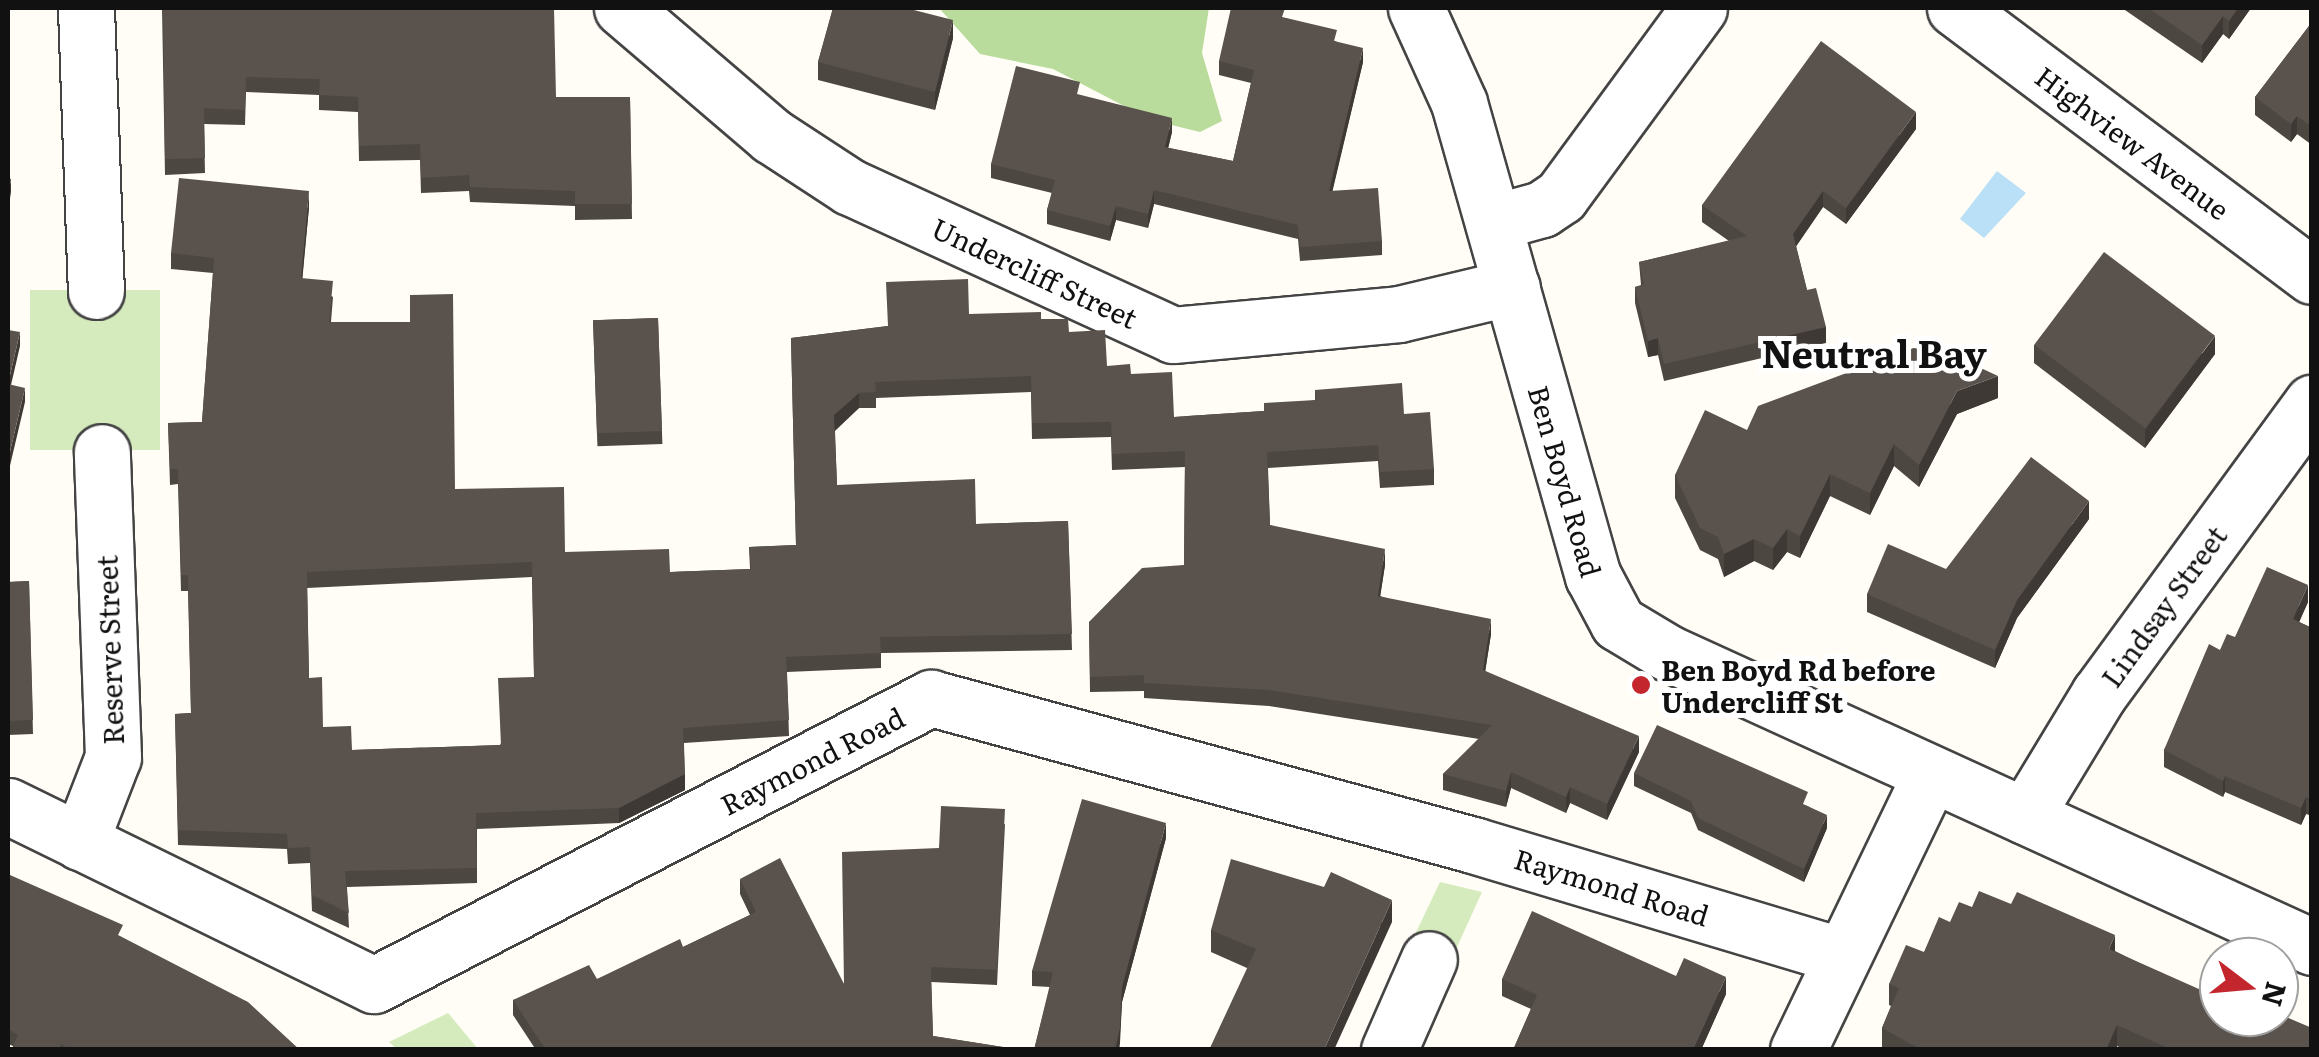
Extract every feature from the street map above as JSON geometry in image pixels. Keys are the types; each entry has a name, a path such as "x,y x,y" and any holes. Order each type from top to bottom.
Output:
{"street":[{"path":"86,8 96,292"},
{"name":"Undercliff Street","path":"622,8 772,136 850,187 1174,335 1399,314 1512,287"},
{"name":"Ben Boyd Road","path":"1416,8 1447,70 1495,222 1593,576 1618,623 1668,654 2312,947"},
{"path":"1495,222 1542,209 1561,196 1700,8"},
{"name":"Highview Avenue","path":"1954,8 2312,276"},
{"name":"Lindsay Street","path":"2026,816 2099,694 2312,403"},
{"name":"Reserve Street","path":"80,842 113,757 102,452"},
{"name":"Raymond Road","path":"8,806 374,985 931,698 1473,845 1842,956"},
{"path":"1798,1050 1932,774"},
{"path":"1389,1050 1429,959"}],"green space":[{"path":"939,8 1209,8 1202,53 1222,121 1200,132 1151,120 1053,69 980,54"},
{"path":"30,290 160,290 160,450 30,450"},
{"path":"1440,882 1482,892 1438,989 1396,974"},
{"path":"448,1013 478,1049 397,1049 389,1042"}],"water":[{"path":"1997,171 2026,193 1984,238 1960,219"}],"building":[{"path":"163,8 554,8 556,97 630,97 632,204 575,204 575,191 470,187 469,175 421,178 420,144 359,146 358,97 319,95 320,79 246,77 245,110 204,108 205,158 165,159"},
{"path":"833,8 906,8 953,20 935,92 818,62"},
{"path":"1231,8 1285,8 1282,17 1337,30 1334,41 1363,48 1329,191 1378,188 1382,241 1300,247 1298,225 1154,190 1148,214 1116,206 1110,226 1047,210 1055,180 991,164 1016,66 1080,82 1077,94 1172,118 1165,147 1233,161 1254,70 1219,61"},
{"path":"2148,8 2238,8 2229,21 2223,16 2202,45"},
{"path":"2312,22 2312,127 2297,116 2291,124 2255,97"},
{"path":"1821,41 1916,112 1846,208 1823,191 1793,234 1807,290 1816,288 1826,327 1664,364 1658,338 1648,341 1635,287 1644,285 1639,262 1747,236 1702,205"},
{"path":"179,178 309,191 301,278 333,281 329,322 410,322 410,295 453,294 455,489 564,487 565,552 669,549 670,572 751,569 749,547 796,545 791,338 888,326 886,282 968,279 969,314 1041,312 1041,319 1068,319 1069,332 1105,330 1107,366 1130,364 1131,374 1172,372 1174,417 1264,411 1264,403 1316,400 1315,390 1402,383 1404,414 1430,412 1434,469 1380,472 1378,445 1267,452 1270,525 1385,549 1378,596 1491,619 1483,670 1639,736 1607,804 1570,787 1566,797 1511,772 1506,791 1443,774 1492,725 1269,690 1144,683 1144,675 1090,677 1089,622 1142,568 1184,565 1185,451 1112,454 1111,422 1032,423 1031,376 875,382 876,392 859,393 834,415 837,485 975,479 976,524 1068,521 1072,634 880,637 881,653 786,657 789,720 683,728 685,774 619,808 476,813 477,868 345,871 349,913 312,895 310,847 288,848 287,834 178,830 175,714 191,713 188,575 181,575 178,469 170,469 168,423 202,422 214,258 171,253","holes":["532,562 534,677 498,678 501,745 352,750 351,726 323,727 322,677 309,678 307,572"]},
{"path":"2104,252 2215,336 2145,428 2034,345"},
{"path":"658,318 662,431 597,433 593,320"},
{"path":"8,330 20,332 8,384"},
{"path":"1927,343 1998,376 1957,391 1919,465 1894,444 1870,493 1830,474 1800,536 1787,529 1773,548 1754,539 1724,554 1718,537 1700,528 1675,475 1705,410 1747,430 1758,406"},
{"path":"8,384 25,388 8,460"},
{"path":"2031,457 2089,501 2017,600 1995,650 1867,594 1888,544 1946,569"},
{"path":"2267,567 2308,585 2293,619 2312,628 2312,799 2306,797 2301,808 2225,776 2223,781 2164,750 2209,644 2220,650 2227,634 2235,637"},
{"path":"29,581 33,720 8,721 8,582"},
{"path":"1657,725 1808,792 1803,804 1827,815 1804,869 1698,818 1691,801 1634,773"},
{"path":"1082,799 1166,823 1122,987 1115,1050 1034,1050 1053,972 1032,971"},
{"path":"941,806 1005,809 997,970 931,967 933,1036 1022,1050 546,1050 513,1000 589,965 597,979 680,939 683,947 756,912 740,879 780,858 844,984 842,852 939,848"},
{"path":"1231,859 1324,887 1331,872 1392,900 1324,1050 1209,1050 1256,949 1211,930"},
{"path":"10,875 123,925 118,935 248,1002 300,1050 70,1050 61,1044 58,1050 20,1050 13,1046 18,1035 8,1029"},
{"path":"1979,891 2011,904 2017,892 2115,935 2109,949 2199,989 2199,1037 2299,1037 2299,1022 2312,1028 2312,1050 2172,1050 2117,1025 2106,1050 1922,1050 1882,1028 1899,988 1889,984 1906,945 1924,952 1939,917 1950,922 1959,902 1972,907"},
{"path":"1532,911 1676,976 1684,958 1726,977 1693,1050 1513,1050 1537,995 1502,979"}],"place":[{"name":"Ben Boyd Rd before Undercliff St","path":"1641,685"}],"district":[{"name":"Neutral Bay","path":"1874,352"}]}
